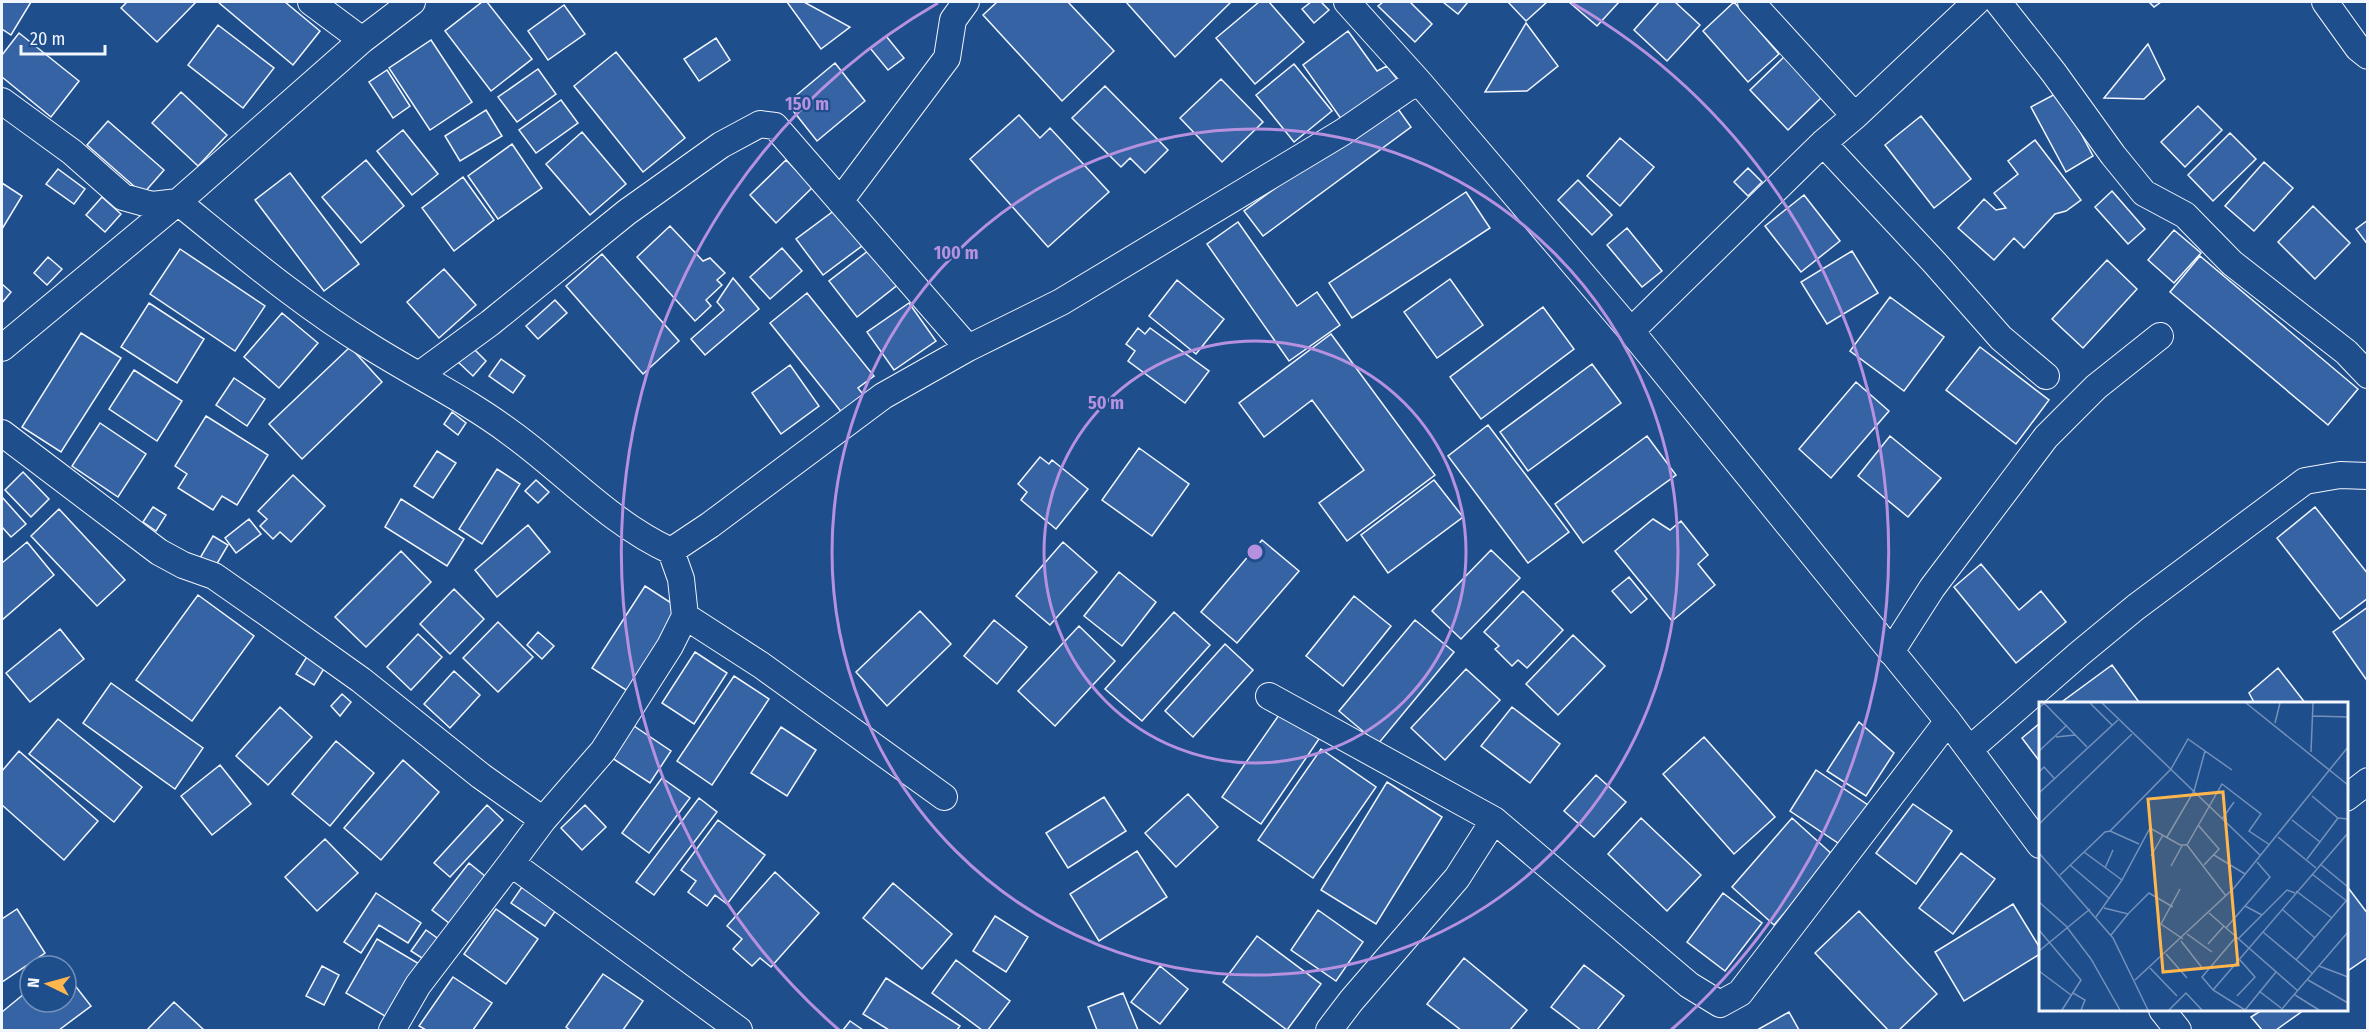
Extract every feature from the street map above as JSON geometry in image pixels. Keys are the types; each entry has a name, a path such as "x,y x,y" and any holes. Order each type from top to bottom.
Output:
{"street":[{"path":"311,2 363,40"},
{"path":"2,348 178,202 363,40 412,2"},
{"path":"840,201 947,58 953,20 966,2"},
{"path":"1347,2 1419,82 1631,331 1948,721 2039,844"},
{"path":"1751,2 1855,116"},
{"path":"1631,331 1823,143 1855,116 1976,2"},
{"path":"1998,2 2055,72 2113,155 2144,193 2185,215 2232,263 2346,352 2367,375"},
{"path":"2325,2 2358,48 2367,56"},
{"path":"672,551 884,396 968,348 1061,302 1343,132 1419,82"},
{"path":"2,100 72,152 123,197 152,205 178,202 294,296 372,348 510,432 615,518 645,539 672,551 681,579 686,616 670,646 603,751 543,820 510,863 418,985 392,1030"},
{"path":"419,375 506,311 627,213 721,145 749,127 759,124 775,126 968,348"},
{"path":"1823,143 2001,338 2046,376"},
{"path":"1891,652 1932,588 2046,437 2096,387 2160,336"},
{"path":"2,433 159,552 183,565 214,576 333,660 481,777 543,820"},
{"path":"1970,749 2136,607 2305,481 2340,475 2367,476"},
{"path":"686,616 761,665 944,797"},
{"path":"1269,696 1494,820 1689,985 1720,1004 1740,993 1948,721"},
{"path":"2348,796 2367,781"},
{"path":"1329,1030 1351,1001 1457,878 1494,820"},
{"path":"510,863 739,1030"},
{"path":"2163,1011 2178,1030"}],"building":[{"path":"2,2 31,2 11,35 2,29"},
{"path":"127,2 196,2 157,42 121,8"},
{"path":"218,2 285,2 320,31 293,65"},
{"path":"482,2 487,2 532,59 491,91 445,31"},
{"path":"787,2 804,2 850,27 821,49"},
{"path":"997,2 1068,2 1114,51 1062,101 983,15"},
{"path":"1126,2 1231,2 1175,57"},
{"path":"1259,2 1269,2 1304,42 1255,84 1216,38"},
{"path":"1311,2 1321,2 1329,10 1314,23 1302,9"},
{"path":"1383,2 1410,2 1432,24 1415,42 1378,6"},
{"path":"1443,2 1468,2 1458,14"},
{"path":"1508,2 1547,2 1526,21"},
{"path":"1569,2 1619,2 1597,26"},
{"path":"1659,2 1675,2 1700,25 1667,61 1634,30"},
{"path":"1734,2 1779,54 1748,82 1703,31"},
{"path":"2149,2 2161,2 2154,7"},
{"path":"564,5 585,34 548,60 528,31"},
{"path":"1526,23 1558,66 1527,91 1485,92"},
{"path":"218,25 274,68 243,108 188,65"},
{"path":"1348,31 1377,71 1387,66 1400,83 1344,123 1303,65"},
{"path":"19,33 79,81 51,117 2,77 2,55"},
{"path":"886,36 904,58 888,70 870,48"},
{"path":"716,38 730,60 699,81 684,59"},
{"path":"431,40 472,102 430,130 389,68"},
{"path":"2148,44 2165,79 2144,99 2104,98"},
{"path":"616,52 685,138 643,172 574,86"},
{"path":"1786,55 1824,95 1788,130 1750,90"},
{"path":"835,63 865,101 817,141 787,103"},
{"path":"1294,64 1332,111 1294,142 1256,95"},
{"path":"538,69 556,94 517,122 498,97"},
{"path":"387,70 410,106 393,118 369,82"},
{"path":"1221,79 1263,122 1222,162 1180,118"},
{"path":"1105,86 1168,150 1145,173 1130,158 1121,167 1072,118"},
{"path":"181,92 227,135 198,166 152,123"},
{"path":"2059,92 2093,156 2066,172 2031,107"},
{"path":"561,100 578,123 536,153 519,130"},
{"path":"1393,102 1411,127 1263,236 1244,211"},
{"path":"2198,106 2222,130 2185,167 2161,142"},
{"path":"486,110 502,136 460,161 445,136"},
{"path":"1019,115 1040,138 1050,128 1109,192 1048,247 970,159"},
{"path":"1921,116 1971,179 1934,208 1885,145"},
{"path":"108,121 164,170 143,194 87,145"},
{"path":"403,130 438,174 412,195 377,151"},
{"path":"582,132 626,184 590,215 546,164"},
{"path":"2230,133 2256,159 2213,201 2188,175"},
{"path":"1620,138 1654,167 1620,206 1587,176"},
{"path":"2035,140 2081,200 2066,211 2055,214 2024,248 2014,238 1994,260 1958,228 1984,199 1996,210 2006,208 1994,193 2018,174 2008,161"},
{"path":"512,144 542,188 498,219 468,176"},
{"path":"366,160 404,206 361,243 322,197"},
{"path":"786,160 813,187 776,223 750,195"},
{"path":"2264,162 2293,188 2254,231 2225,206"},
{"path":"1748,168 1762,182 1748,196 1734,182"},
{"path":"58,169 85,189 74,204 46,184"},
{"path":"290,173 359,264 324,291 255,200"},
{"path":"463,177 494,220 454,251 422,208"},
{"path":"1578,180 1612,215 1592,235 1558,200"},
{"path":"2,183 22,196 2,229"},
{"path":"2112,191 2145,229 2128,244 2095,207"},
{"path":"1466,192 1490,228 1352,318 1329,283"},
{"path":"1804,195 1840,241 1801,272 1765,226"},
{"path":"102,197 121,214 105,232 86,215"},
{"path":"2313,206 2350,243 2315,279 2278,242"},
{"path":"839,207 866,243 823,275 796,239"},
{"path":"2368,220 2368,245 2356,229"},
{"path":"1238,222 1297,306 1317,292 1340,325 1289,361 1207,244"},
{"path":"670,226 703,261 710,258 725,273 717,280 722,285 706,300 711,306 695,321 637,257"},
{"path":"1627,228 1662,271 1642,287 1607,245"},
{"path":"2174,230 2201,253 2174,283 2148,260"},
{"path":"873,247 900,283 857,317 829,281"},
{"path":"782,248 802,271 770,299 750,277"},
{"path":"180,249 265,306 235,351 150,294"},
{"path":"1852,251 1878,293 1827,324 1801,282"},
{"path":"602,254 679,341 643,374 566,286"},
{"path":"2200,256 2358,389 2328,425 2170,292"},
{"path":"48,257 62,269 47,285 34,273"},
{"path":"2107,260 2137,289 2083,348 2052,319"},
{"path":"444,269 476,305 439,338 407,302"},
{"path":"733,278 759,309 705,355 691,339 724,310 717,302"},
{"path":"1450,279 1483,325 1437,358 1404,312"},
{"path":"1177,280 1224,319 1196,354 1149,316"},
{"path":"2,284 11,292 2,303"},
{"path":"807,293 874,376 858,388 868,401 847,419 770,323"},
{"path":"1890,297 1944,337 1904,391 1850,351"},
{"path":"555,300 567,313 538,339 526,326"},
{"path":"149,303 204,339 177,383 121,347"},
{"path":"909,303 936,341 894,370 867,332"},
{"path":"1543,307 1574,349 1481,419 1450,377"},
{"path":"282,313 318,343 279,388 244,357"},
{"path":"1138,328 1145,334 1150,328 1209,371 1185,403 1128,361 1135,351 1126,344"},
{"path":"81,333 121,358 61,452 22,427"},
{"path":"1331,334 1435,475 1347,541 1319,503 1364,470 1312,400 1264,437 1239,403"},
{"path":"350,347 382,382 302,459 269,424"},
{"path":"472,347 486,361 473,376 458,362"},
{"path":"1980,347 2049,400 2016,444 1946,390"},
{"path":"501,359 525,376 513,393 489,376"},
{"path":"1592,364 1621,403 1528,471 1500,432"},
{"path":"790,365 819,406 781,434 752,393"},
{"path":"134,370 182,401 157,441 109,409"},
{"path":"234,378 265,399 247,426 216,405"},
{"path":"1856,382 1889,411 1831,478 1799,449"},
{"path":"452,412 466,423 458,435 444,424"},
{"path":"206,416 268,455 237,505 222,496 213,510 178,488 187,474 175,466"},
{"path":"100,423 146,454 118,497 72,466"},
{"path":"1488,425 1569,532 1528,563 1448,456"},
{"path":"1647,436 1676,475 1583,543 1555,504"},
{"path":"1890,436 1941,478 1908,517 1858,476"},
{"path":"1139,448 1189,484 1152,536 1102,500"},
{"path":"437,451 456,463 433,498 414,486"},
{"path":"1040,457 1049,464 1052,460 1088,489 1056,529 1021,500 1027,492 1018,484"},
{"path":"497,469 520,484 482,544 459,529"},
{"path":"23,472 49,499 31,517 5,490"},
{"path":"293,475 325,506 291,542 280,532 273,539 260,526 267,519 258,511"},
{"path":"536,480 549,492 538,503 525,491"},
{"path":"1434,480 1463,517 1388,573 1361,535"},
{"path":"2,497 26,524 11,537 2,527"},
{"path":"401,499 464,539 447,566 385,527"},
{"path":"153,507 166,515 156,531 143,522"},
{"path":"2315,507 2368,574 2368,598 2340,619 2277,538"},
{"path":"59,509 125,580 97,606 31,536"},
{"path":"249,519 261,534 236,553 225,538"},
{"path":"1653,519 1670,530 1681,521 1708,555 1698,564 1715,585 1672,621 1615,551"},
{"path":"528,525 550,552 497,597 475,570"},
{"path":"213,536 228,545 215,567 200,558"},
{"path":"1262,540 1299,571 1237,643 1201,612"},
{"path":"27,542 54,575 2,620 2,563"},
{"path":"1063,542 1097,572 1050,625 1016,596"},
{"path":"1491,550 1520,578 1461,639 1432,611"},
{"path":"401,551 431,582 366,647 335,617"},
{"path":"1981,564 2019,610 2041,591 2066,622 2016,663 1954,587"},
{"path":"1119,572 1156,602 1122,646 1084,616"},
{"path":"1629,577 1647,599 1631,613 1612,591"},
{"path":"645,586 682,610 629,692 592,668"},
{"path":"454,589 484,619 450,654 420,624"},
{"path":"1523,591 1563,630 1527,668 1518,660 1512,666 1495,649 1499,646 1484,632"},
{"path":"198,595 254,636 192,721 136,680"},
{"path":"1354,596 1391,626 1343,686 1306,656"},
{"path":"2368,607 2368,682 2333,632"},
{"path":"920,611 951,644 887,706 856,672"},
{"path":"1174,612 1210,645 1142,721 1105,689"},
{"path":"994,620 1027,647 997,684 964,656"},
{"path":"1415,620 1454,652 1378,744 1339,711"},
{"path":"498,622 533,657 498,692 463,658"},
{"path":"1079,626 1115,661 1055,726 1018,691"},
{"path":"60,629 84,659 30,702 6,673"},
{"path":"538,632 554,646 542,659 527,645"},
{"path":"418,634 442,657 411,690 387,667"},
{"path":"1573,635 1605,666 1558,715 1526,684"},
{"path":"1225,644 1253,670 1193,737 1165,711"},
{"path":"695,652 727,673 694,724 662,703"},
{"path":"308,655 325,667 314,685 296,674"},
{"path":"2112,665 2139,702 2062,702"},
{"path":"2278,668 2304,702 2254,702 2249,693"},
{"path":"1466,669 1500,700 1445,760 1411,728"},
{"path":"454,671 480,695 450,728 424,704"},
{"path":"734,676 769,699 712,785 677,761"},
{"path":"111,683 203,748 175,789 83,723"},
{"path":"342,694 351,702 340,716 331,706"},
{"path":"280,707 312,737 268,785 236,756"},
{"path":"1512,707 1560,744 1530,783 1481,746"},
{"path":"1281,712 1319,739 1261,824 1222,797"},
{"path":"58,719 142,787 114,822 29,754"},
{"path":"1859,722 1894,753 1866,796 1827,771"},
{"path":"631,724 671,751 650,783 609,756"},
{"path":"2039,724 2039,761 2022,738"},
{"path":"781,727 816,750 787,796 751,773"},
{"path":"1704,737 1775,817 1734,854 1663,774"},
{"path":"336,741 374,773 330,826 292,794"},
{"path":"1321,749 1376,787 1313,878 1258,840"},
{"path":"19,751 98,821 64,860 2,805 2,771"},
{"path":"403,760 439,792 381,860 344,828"},
{"path":"220,765 251,804 212,835 181,796"},
{"path":"1816,770 1868,805 1841,845 1790,811"},
{"path":"1596,775 1626,802 1594,837 1564,811"},
{"path":"662,778 690,798 649,853 622,833"},
{"path":"1387,782 1442,817 1376,924 1321,890"},
{"path":"1188,794 1218,827 1176,867 1145,833"},
{"path":"1104,797 1126,831 1068,868 1046,833"},
{"path":"699,798 717,812 654,895 636,882"},
{"path":"1913,804 1952,831 1916,884 1876,853"},
{"path":"487,805 503,820 450,877 434,863"},
{"path":"585,805 606,827 582,850 561,828"},
{"path":"1641,818 1701,875 1667,911 1608,854"},
{"path":"1792,818 1834,856 1774,925 1732,887"},
{"path":"718,820 765,855 727,904 715,895 707,906 688,892 696,881 681,870"},
{"path":"325,839 358,873 317,911 285,877"},
{"path":"1137,851 1167,897 1099,941 1070,894"},
{"path":"1961,853 1995,879 1953,934 1919,908"},
{"path":"469,863 485,876 449,923 432,910"},
{"path":"775,872 819,913 771,967 760,958 752,966 733,949 742,939 727,926"},
{"path":"893,883 952,934 922,969 863,918"},
{"path":"522,887 556,910 545,926 511,903"},
{"path":"2348,888 2368,914 2368,957 2348,971"},
{"path":"376,893 421,923 408,943 379,925 361,953 344,942"},
{"path":"1723,893 1762,923 1725,971 1687,942"},
{"path":"2013,904 2039,946 2039,955 1964,1001 1935,952"},
{"path":"17,909 45,953 18,954 18,971 2,982 2,919"},
{"path":"496,909 538,939 506,984 464,954"},
{"path":"1318,910 1363,942 1336,981 1291,950"},
{"path":"1859,911 1937,994 1899,1030 1888,1030 1815,953"},
{"path":"995,916 1028,937 1006,972 973,951"},
{"path":"426,930 440,940 425,960 411,951"},
{"path":"1257,936 1321,984 1287,1030 1223,982"},
{"path":"377,939 421,965 390,1019 346,993"},
{"path":"1464,958 1527,1010 1510,1030 1461,1030 1427,1004"},
{"path":"956,960 1010,1001 988,1030 982,1030 932,993"},
{"path":"1584,965 1624,996 1597,1030 1581,1030 1551,1007"},
{"path":"322,966 339,975 324,1005 306,996"},
{"path":"1160,966 1188,989 1160,1024 1131,1002"},
{"path":"603,974 643,1001 623,1030 570,1030 566,1027"},
{"path":"453,977 492,1003 473,1030 426,1030 419,1026"},
{"path":"886,978 960,1026 957,1030 889,1030 863,1014"},
{"path":"78,989 91,1006 59,1030 2,1030 2,1012 18,999 18,1014 78,1014"},
{"path":"1123,993 1138,1030 1097,1030 1088,1007"},
{"path":"174,1002 204,1030 147,1030"},
{"path":"2260,1011 2303,1011 2276,1030 2262,1030 2251,1017"},
{"path":"1789,1012 1799,1030 1757,1030"},
{"path":"850,1021 863,1030 843,1030"}]}
